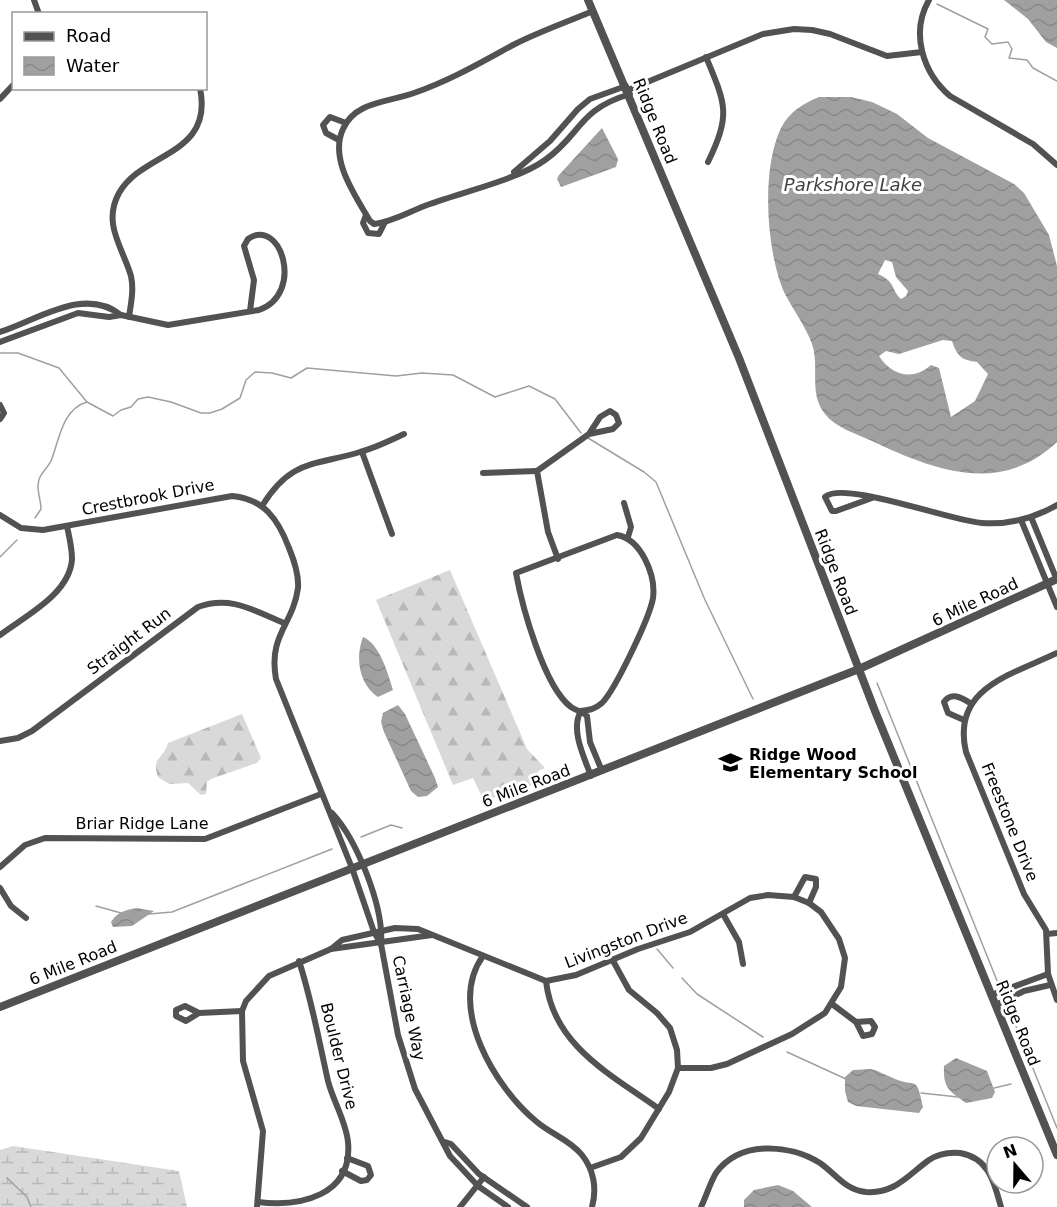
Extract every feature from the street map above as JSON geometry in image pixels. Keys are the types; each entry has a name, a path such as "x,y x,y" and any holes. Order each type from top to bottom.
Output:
{"street":[{"name":"Ridge Road","path":"588,0 628,90 739,358 859,669 1057,1155"},
{"path":"929,0 921,25 922,52 930,73 944,90 1033,144 1057,165"},
{"path":"593,11 521,42 455,77 415,93 368,106 346,123 339,140 340,162 366,215 374,224 526,171 543,162 597,107 628,90 763,34 794,29 830,34 887,56 922,52"},
{"path":"706,57 720,91 724,110 721,131 708,162"},
{"path":"0,99 12,86"},
{"path":"129,317 132,284 115,237 113,218 116,201 133,177 176,151 191,135 200,114 200,90"},
{"path":"511,175 590,99 628,90"},
{"path":"339,140 326,133 322,125 330,117 346,123"},
{"path":"557,133 566,141"},
{"path":"366,215 363,223 368,233 378,234 385,222"},
{"path":"0,332 63,307 93,304 111,308 121,315 168,325 250,311 271,305 286,279 277,245 269,235 261,233 248,238 244,246 244,253 254,280 250,311"},
{"path":"63,307 66,316"},
{"path":"0,342 66,316 87,313 109,317 121,315"},
{"path":"0,405 4,413 0,419"},
{"path":"483,473 537,471 589,434 603,414 610,411 616,415 619,423 613,429 589,434"},
{"path":"352,868 276,679 274,655 298,586 296,564 277,521 262,506 277,484 297,470 325,459 362,452 404,434"},
{"path":"362,452 392,534"},
{"path":"537,471 548,532 558,559"},
{"path":"872,498 832,511 825,496 840,490 854,491 872,498 972,522 997,523 1021,520 1057,505"},
{"name":"Crestbrook Drive","path":"0,515 21,528 34,530 67,526 222,496 240,496 262,506"},
{"path":"624,503 631,527 628,537"},
{"path":"1031,517 1057,580"},
{"path":"1021,520 1057,608"},
{"path":"0,635 44,602 64,581 72,561 67,526"},
{"path":"617,535 628,537 637,544 653,581 653,599 624,665 604,701 591,711 572,709 555,688 522,603 516,573 617,535"},
{"name":"6 Mile Road","path":"0,1007 859,669 1057,580"},
{"name":"Straight Run","path":"0,741 18,738 32,731 198,607 216,602 234,602 284,623"},
{"path":"964,720 948,713 944,702 956,696 970,703 998,681 1057,653"},
{"name":"Freestone Drive","path":"970,703 964,720 966,752 1024,894 1041,919 1047,934 1048,974 1057,1000"},
{"path":"581,711 587,716 590,742 602,771"},
{"path":"581,711 577,718 579,745 591,776"},
{"name":"Briar Ridge Lane","path":"0,867 17,850 40,839 205,839 321,794"},
{"path":"329,811 349,834 361,864"},
{"name":"Carriage Way","path":"361,864 382,930 381,944 398,1035 415,1089 445,1142 450,1156 478,1186 508,1207"},
{"name":"Carriage Way","path":"352,868 374,932 381,944"},
{"path":"794,897 800,882 805,877 812,877 816,879 816,887 808,903"},
{"path":"0,888 11,906 26,918"},
{"name":"Livingston Drive","path":"331,949 342,940 382,930 418,929 546,981 576,975 612,959 690,932 750,898 768,895 794,897 808,903 827,920 839,939 845,957 844,977 832,1004 810,1025 727,1064 711,1068 678,1068"},
{"path":"723,914 739,942 743,964"},
{"path":"1047,934 1057,933"},
{"name":"Livingston Drive","path":"331,949 381,944 401,938 432,935"},
{"path":"258,1204 263,1131 243,1061 242,1011 250,994 261,981 299,961 331,949"},
{"path":"483,956 473,977 470,1008 479,1042 491,1066 522,1109 539,1124 581,1153 590,1168 595,1186 592,1207"},
{"path":"590,1168 621,1157 641,1138 659,1109 678,1068 677,1050 670,1029 657,1013 629,990 612,959"},
{"name":"Boulder Drive","path":"258,1204 280,1204 317,1199 334,1184 347,1158 348,1142 332,1098 310,994 299,961"},
{"path":"991,995 1048,974"},
{"path":"546,981 548,998 557,1021 569,1038 595,1065 659,1109"},
{"path":"996,1005 1024,991 1050,985"},
{"path":"832,1004 856,1022"},
{"path":"200,1012 242,1011"},
{"name":"Carriage Way","path":"445,1142 451,1144 484,1177 526,1207"},
{"path":"701,1207 716,1173 745,1152 771,1147 783,1148 810,1157 838,1180 866,1192 890,1189 931,1158 942,1153 967,1154 976,1158 989,1171 1001,1207"},
{"path":"342,1172 361,1182 367,1180 371,1174 369,1166 347,1158"},
{"path":"460,1207 484,1177"}],"green space":[{"path":"450,570 527,749 545,768 538,771 539,783 484,801 473,778 453,785 376,600"},
{"path":"242,714 261,758 257,763 211,779 207,782 206,794 201,795 188,783 169,784 158,777 157,762 168,743"},
{"path":"13,1146 179,1171 187,1207 0,1207 0,1150"}],"water":[{"path":"1004,0 1057,0 1057,48 1046,42 1028,19"},
{"name":"Parkshore Lake","path":"819,97 851,97 872,102 897,114 928,138 1014,184 1024,193 1049,235 1057,266 1057,442 1035,459 1013,469 990,473 966,473 942,468 895,452 847,430 830,419 820,406 817,397 812,344 784,292 778,275 768,210 770,165 781,128 784,122 802,105","holes":["885,260 892,262 896,277 908,291 901,299 891,283 878,274","943,340 952,341 960,356 977,362 988,374 975,401 951,417 939,368 931,365 917,373 903,374 890,368 879,356 886,351 899,354"]},
{"path":"602,128 618,159 616,167 561,187 557,179 559,175"},
{"path":"363,637 379,653 393,690 378,697 367,685 360,670 359,653"},
{"path":"398,705 405,714 438,787 427,796 418,797 411,791 384,732 381,722 383,713"},
{"path":"137,908 154,911 132,926 113,927 111,922 116,915"},
{"path":"956,1058 987,1071 995,1092 992,1098 966,1103 951,1092 946,1084 944,1066"},
{"path":"871,1069 917,1086 923,1107 919,1113 856,1106 848,1102 845,1077 853,1070"},
{"path":"778,1185 793,1191 812,1207 744,1207 744,1200 754,1190"}],"waterway":[{"path":"937,4 988,29 985,37 992,44 1008,42 1012,49 1009,58 1027,60 1033,68 1057,81"},
{"path":"0,353 18,353 59,368 87,402 113,416 131,407 138,399 148,397 171,402 201,413 210,413 240,398 246,380 255,372 272,373 291,378 307,368 396,376 422,373 453,375 495,397 529,386 555,399 581,433"},
{"path":"35,518 41,509 38,489 40,477 51,461 67,418 72,411 87,402"},
{"path":"588,438 644,472 656,482 705,600 753,699"},
{"path":"0,557 17,540"},
{"path":"877,683 1000,988"},
{"path":"361,837 391,825 402,828"},
{"path":"149,914 172,912 332,849"},
{"path":"96,906 121,913"},
{"path":"657,949 673,968"},
{"path":"682,978 697,994 763,1037"},
{"path":"1007,1004 1057,1128"},
{"path":"787,1052 846,1079"},
{"path":"994,1088 1011,1084"},
{"path":"921,1093 958,1097"},
{"path":"7,1178 27,1197 31,1207"}],"place":[{"name":"Ridge Wood Elementary School","path":"731,763"}]}
